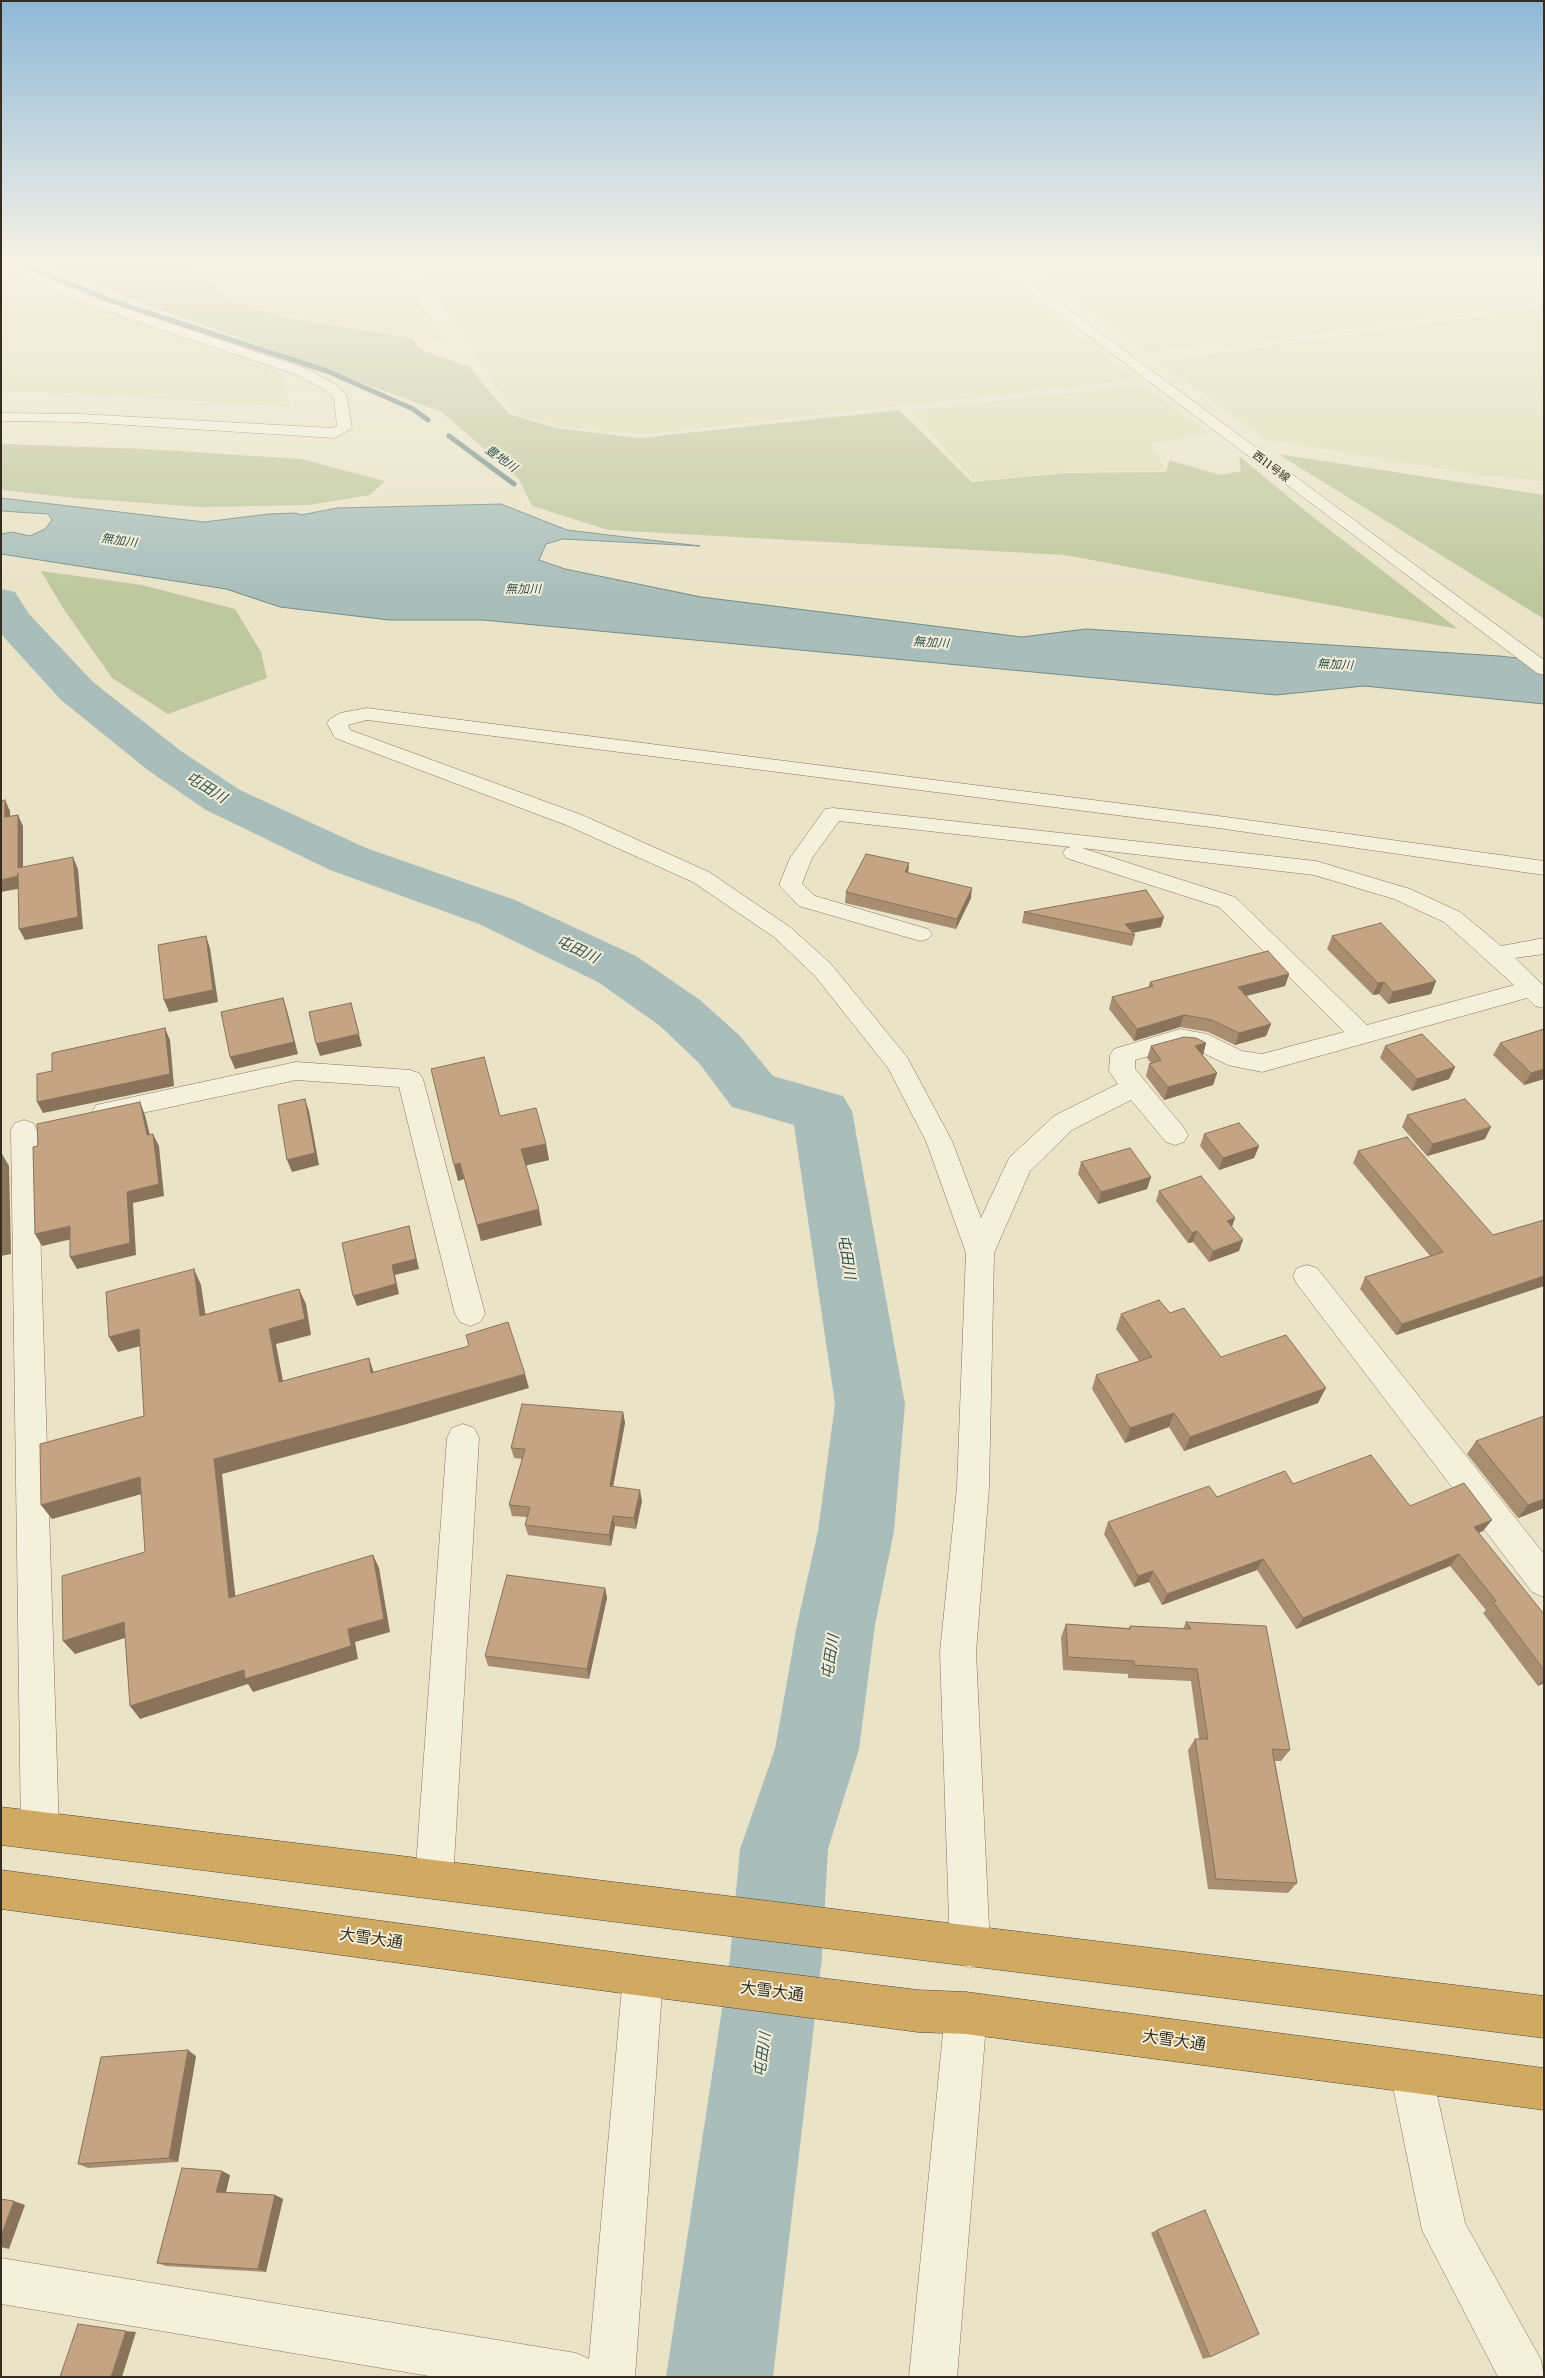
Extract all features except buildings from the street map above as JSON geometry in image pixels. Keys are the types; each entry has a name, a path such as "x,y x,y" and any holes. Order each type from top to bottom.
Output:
{"highway":[{"path":"1,1826 970,1948 1544,2017"},
{"name":"大雪大通","path":"1,1889 643,1976 918,2011 966,2013 1544,2089"}],"street":[{"path":"1,416 81,418 335,433 345,428 341,397 328,386 307,375"},
{"name":"西11号線","path":"1148,375 1544,669"},
{"path":"970,1948 958,1652 973,1487 980,1252 939,1141 898,1063 823,970 782,932 701,877 574,820 342,734 337,723 347,717 368,714 1211,821 1544,868"},
{"path":"920,934 807,901 790,885 801,858 833,814 1316,868 1402,894 1452,917 1496,954 1538,994"},
{"path":"1016,834 1227,902"},
{"path":"1255,862 1232,869 1223,877 1219,888 1227,902 1362,1035"},
{"path":"1496,954 1544,946"},
{"path":"1175,1135 1122,1071 1124,1055 1180,1038 1198,1040 1237,1059 1262,1063 1362,1035 1538,994"},
{"path":"83,1117 296,1072 410,1079 470,1314"},
{"path":"980,1252 1019,1165 1063,1123 1134,1087"},
{"path":"23,1130 40,1831"},
{"path":"1307,1276 1544,1581"},
{"path":"434,1880 462,1438"},
{"path":"611,2377 643,1976"},
{"path":"933,2377 966,2013"},
{"path":"1411,2072 1444,2230 1524,2377"},
{"path":"1,2281 576,2377"}],"shaded area":[{"path":"1,375 282,375 290,407 68,393 1,392"},
{"path":"489,375 1128,375 1135,380 641,435 560,427 513,413"},
{"path":"1178,375 1544,375 1544,481 1472,474 1265,439"},
{"path":"1143,385 1210,434 1151,443 1166,471 1065,472 974,481 910,410"}],"green space":[{"path":"340,375 476,375 509,414 556,428 640,438 899,410 972,482 1065,473 1166,472 1169,460 1221,475 1241,471 1239,456 1308,513 1458,629 1065,555 608,530 532,506 519,479 442,412"},
{"path":"1,444 147,449 301,459 385,481 370,495 308,505 200,507 75,498 1,490"},
{"path":"1278,454 1544,495 1544,619"},
{"path":"41,571 142,585 235,609 261,652 267,678 168,714 112,678 63,608"}],"water":[{"name":"無加川","path":"1,498 204,522 269,514 296,513 301,515 337,508 501,504 567,530 700,546 563,539 546,544 539,560 565,569 701,597 1022,637 1086,629 1499,656 1544,661 1544,704 1364,686 1276,695 483,620 389,620 280,607 226,589 1,554 1,534 12,532 30,536 45,529 52,520 48,514 1,511"}],"waterway":[{"name":"豊地川","path":"336,375 413,409 428,420"},
{"name":"豊地川","path":"449,436 514,484"},
{"name":"屯田川","path":"1,601 11,620 77,691 165,761 223,800 348,859 497,912 617,969 680,1013 719,1049 753,1092 822,1111 870,1404 856,1531 836,1625 817,1749 784,1849 776,1957 719,2377"}]}
